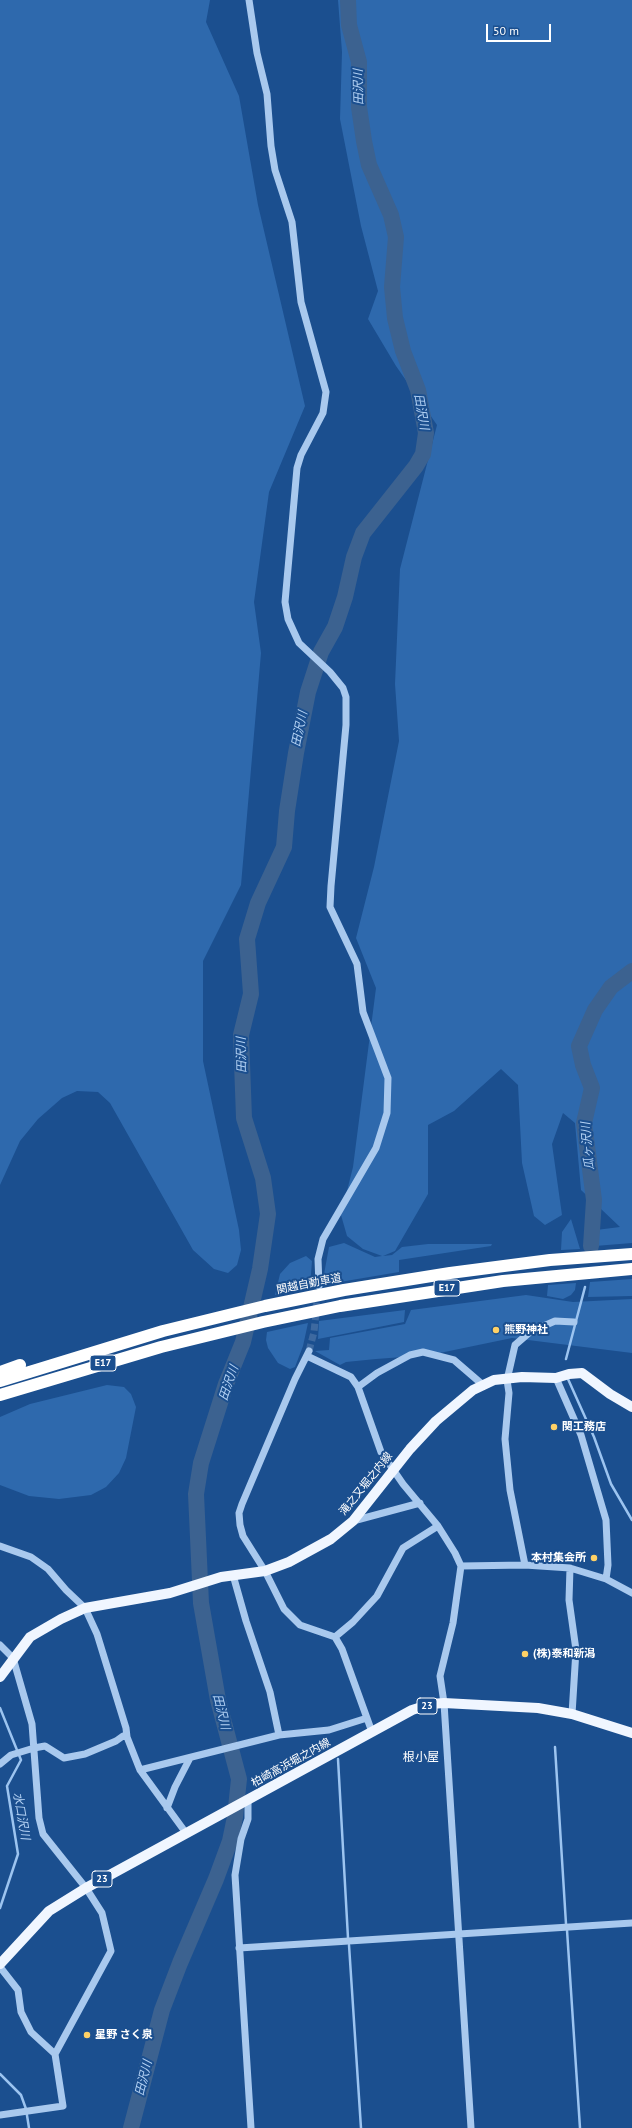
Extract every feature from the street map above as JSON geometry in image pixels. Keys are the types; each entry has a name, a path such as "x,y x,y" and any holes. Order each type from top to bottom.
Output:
{"highway":[{"name":"関越自動車道","path":"0,1381 45,1365 163,1331 265,1306 344,1290 450,1273 550,1260 632,1254"},
{"name":"E17","path":"0,1395 119,1358 207,1335 340,1306 451,1288 553,1276 632,1269"},
{"path":"0,1372 21,1365 45,1365"}],"main road":[{"name":"滝之又堀之内線","path":"0,1677 30,1637 61,1619 85,1608 177,1591 221,1577 265,1571 289,1562 331,1539 353,1521 393,1470 436,1420 473,1390 494,1380 507,1380 522,1377 556,1378 569,1374 582,1373 632,1407"},
{"name":"柏崎高浜堀之内線","path":"0,1966 49,1912 86,1888 412,1710 431,1704 444,1703 538,1708 572,1714 632,1733"}],"street":[{"path":"248,0 257,53 267,94 271,146 275,170 292,222 302,302 326,392 323,413 301,455 297,468 286,585 286,608 292,633 299,643 330,672 343,688 346,697 346,725 330,907 357,964 363,1012 388,1078 387,1113 376,1148 323,1240 318,1260 319,1286"},
{"path":"525,1565 510,1490 505,1440 509,1393 507,1380 516,1345 530,1332 555,1321 574,1322"},
{"path":"358,1387 376,1373 410,1355 423,1352 454,1360 483,1385"},
{"path":"372,1732 342,1649 335,1637 300,1625 284,1610 265,1571 243,1536 240,1525 239,1513 294,1379 308,1354 351,1377 358,1387 380,1452 403,1484 438,1526 455,1553 461,1566 453,1623 440,1676 444,1703 471,2128"},
{"path":"556,1378 581,1435 606,1520 608,1565 606,1579"},
{"path":"353,1521 420,1504"},
{"path":"335,1637 353,1622 377,1596 403,1548 438,1526"},
{"path":"0,1546 31,1557 48,1569 66,1590 85,1608 97,1634 126,1728 126,1736 140,1770 186,1833"},
{"path":"461,1566 525,1565 570,1568 606,1579 632,1593"},
{"path":"570,1568 569,1600 576,1650 572,1714"},
{"path":"233,1575 246,1621 270,1692 278,1735"},
{"path":"0,1645 13,1658 32,1724 39,1818 43,1834 86,1888 102,1913 111,1951 54,2054"},
{"path":"140,1770 278,1735 329,1730 367,1718"},
{"path":"0,1764 11,1755 45,1746 64,1758 85,1754 116,1742 122,1736 126,1736"},
{"path":"167,1808 175,1787 190,1758"},
{"path":"245,1802 248,1819 241,1839 235,1875 251,2128"},
{"path":"239,1948 632,1923"},
{"path":"0,1966 18,1990 21,2012 31,2032 54,2054 63,2106 0,2114"}],"shaded area":[{"path":"0,0 210,0 206,22 239,96 258,205 305,406 269,492 254,602 261,653 241,885 203,961 203,1061 239,1230 241,1250 237,1265 228,1273 214,1269 193,1250 110,1103 98,1092 77,1091 62,1098 38,1119 20,1141 0,1185"},
{"path":"338,0 632,0 632,1243 595,1246 596,1230 620,1227 581,1190 575,1123 563,1113 552,1144 562,1215 545,1225 534,1216 522,1163 518,1085 501,1069 454,1111 428,1125 428,1194 395,1251 383,1256 392,1255 402,1247 428,1244 492,1244 491,1246 399,1260 399,1272 322,1285 329,1247 344,1243 375,1257 382,1256 363,1249 347,1236 341,1215 353,1167 376,988 356,938 374,867 399,741 395,684 400,569 437,425 396,366 368,319 378,291 361,226 340,119 342,52"},
{"path":"571,1219 580,1249 561,1250 562,1232"},
{"path":"306,1256 312,1261 310,1287 275,1295 280,1274 290,1263"},
{"path":"632,1279 632,1296 588,1297 590,1282"},
{"path":"576,1283 575,1290 571,1295 563,1299 547,1296 548,1285"},
{"path":"526,1295 573,1302 632,1299 632,1353 512,1338 430,1355 346,1362 340,1365 315,1351 329,1350 330,1338 405,1324 411,1310"},
{"path":"405,1310 404,1322 318,1339 319,1321"},
{"path":"308,1323 303,1346 295,1367 290,1369 278,1363 268,1348 266,1340 267,1332"},
{"path":"107,1385 124,1387 131,1394 136,1407 126,1458 119,1473 106,1487 91,1495 59,1499 29,1496 0,1485 0,1417 30,1404"}],"waterway":[{"name":"田沢川","path":"131,2128 162,2010 230,1841 235,1817 239,1779 218,1700 201,1603 196,1494 201,1463 226,1384 243,1342 260,1269 268,1214 263,1178 244,1118 241,1035 251,994 247,939 258,903 284,847 287,811 296,753 308,692 321,652 335,627 345,597 354,557 363,533 416,466 423,454 426,433 418,390 403,351 395,318 392,287 396,237 391,215 369,165 364,141 359,107 359,62 349,25 348,0"},
{"name":"瓜ヶ沢川","path":"591,1246 594,1200 584,1123 592,1088 583,1065 579,1046 595,1010 611,987 632,971"},
{"name":"瓜ヶ沢川","path":"566,1359 585,1287"},
{"name":"瓜ヶ沢川","path":"568,1379 594,1437 611,1484 632,1520"},
{"name":"水口沢川","path":"0,1708 21,1760 7,1786 18,1854 0,1908"},
{"path":"555,1747 566,1924"},
{"path":"338,1759 348,1938"},
{"path":"567,1930 580,2128"},
{"path":"349,1945 361,2128"},
{"name":"水口沢川","path":"0,2074 21,2095 26,2109 29,2128"}],"tunnel":[{"path":"309,1351 314,1332 318,1292"}],"place":[{"name":"熊野神社","path":"496,1330"},
{"name":"関工務店","path":"554,1427"},
{"name":"本村集会所","path":"594,1558"},
{"name":"(株)泰和新潟","path":"525,1654"},
{"name":"星野 さく泉","path":"87,2035"}],"district":[{"name":"根小屋","path":"421,1758"}]}
